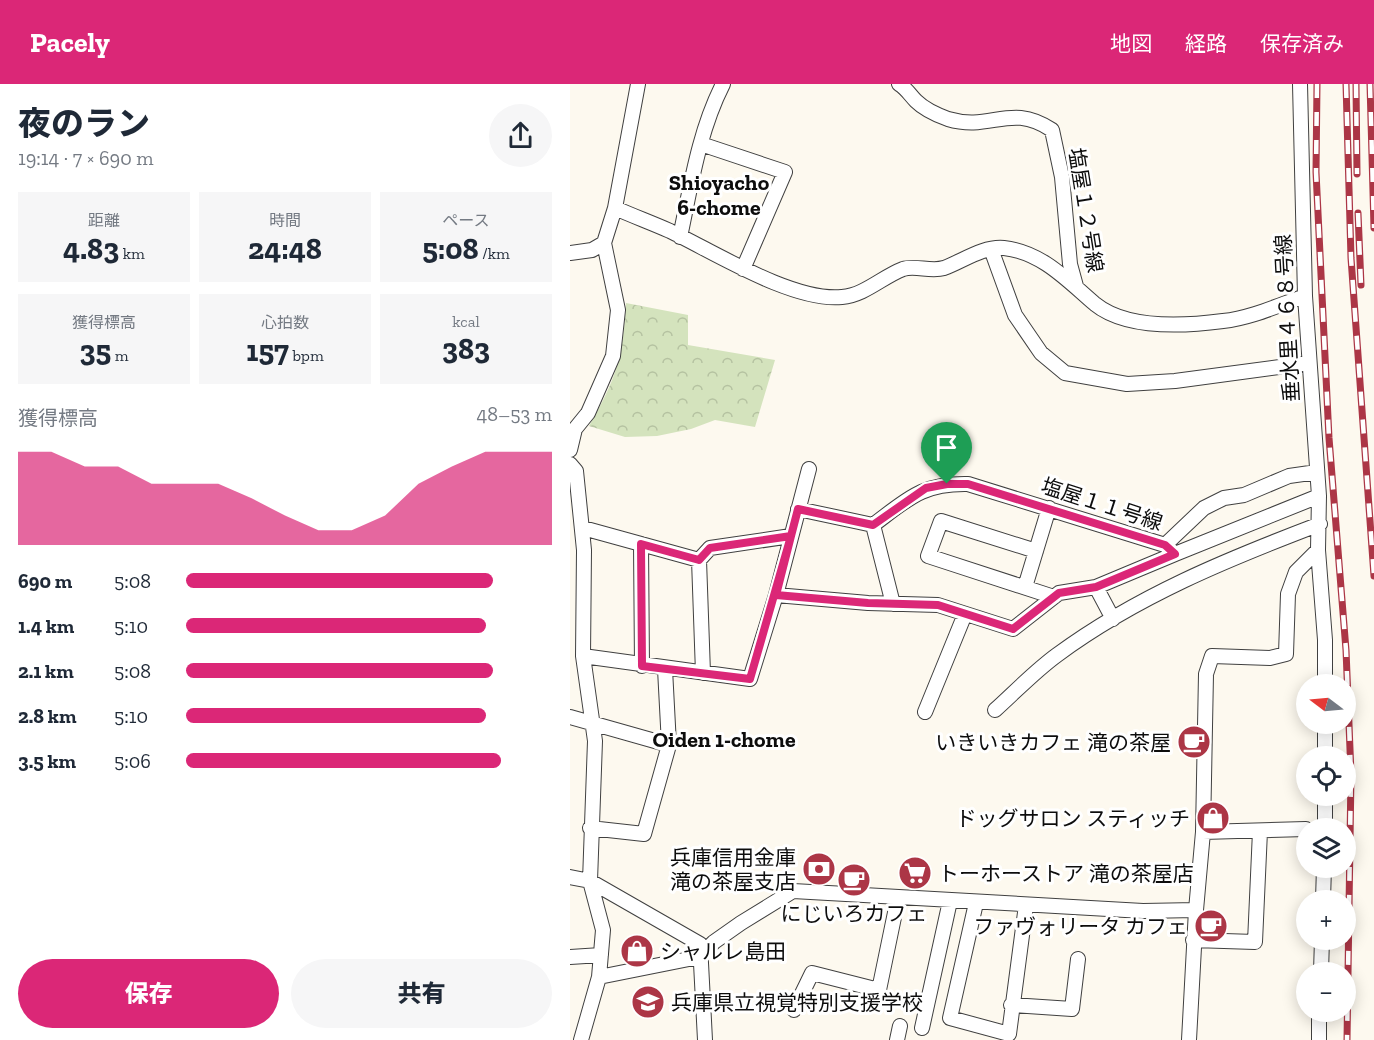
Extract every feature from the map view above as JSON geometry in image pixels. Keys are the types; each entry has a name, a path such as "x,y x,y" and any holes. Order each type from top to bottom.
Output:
{"street":[{"path":"570,450 575,429 588,412 613,356 618,310 604,243 615,208 638,84"},
{"path":"680,237 701,144 712,105 723,84"},
{"name":"塩屋１２号線","path":"899,84 917,102 937,115 951,120 981,124 1022,116 1037,120 1052,130 1062,177 1070,264 1076,286"},
{"name":"垂水里４６８号線","path":"1300,84 1305,296 1319,496 1318,550 1325,640 1325,674"},
{"path":"701,144 785,172 743,268"},
{"path":"615,208 768,280 811,293 843,297 863,292 877,281 906,268 922,270 942,268 991,249 1004,248 1031,256 1076,286 1097,305 1118,317 1150,323 1224,321 1258,313 1305,296"},
{"path":"570,253 592,250 604,243"},
{"path":"991,249 1015,315 1041,353 1065,373 1127,384 1175,381 1309,363"},
{"path":"570,464 576,471 583,528 579,650 595,741 590,828 590,881 603,930 599,977 580,1040"},
{"path":"579,650 642,666 750,679 776,595 809,469"},
{"path":"776,595 938,605 1013,629 1059,593 1096,587 1170,549 1204,508 1224,498 1244,495 1289,476 1317,472"},
{"name":"塩屋１１号線","path":"873,525 926,488 947,484 968,484 1049,508 1170,549 1319,496"},
{"path":"1025,587 1049,508"},
{"path":"798,509 873,525 893,604"},
{"path":"1036,551 941,521 928,556 1054,597"},
{"path":"995,710 1057,655 1158,591 1320,524"},
{"path":"583,528 699,560"},
{"path":"703,673 699,560 710,548 791,536"},
{"path":"641,544 642,666"},
{"path":"1189,1040 1193,940 1203,832 1206,674 1212,656 1270,658 1286,654 1288,594 1296,572 1318,550"},
{"path":"1096,587 1113,619"},
{"path":"925,712 965,614"},
{"path":"590,828 644,834 669,745 665,669"},
{"path":"570,717 669,745"},
{"path":"1203,832 1296,830"},
{"path":"1193,940 1255,942 1260,831"},
{"path":"570,878 590,881 700,944 705,1040"},
{"path":"599,977 699,957 714,942 741,922 793,891 1143,911 1196,910"},
{"path":"794,1010 812,973 879,990 898,898"},
{"path":"922,1028 950,901"},
{"path":"976,903 950,1018 1009,1034 1011,1005 1026,905"},
{"path":"570,957 601,955"},
{"path":"1011,1005 1072,1010 1078,959"},
{"path":"1319,1022 1319,1040"}],"green space":[{"path":"626,303 688,315 688,345 775,360 755,427 715,420 691,429 657,436 625,437 589,426 606,395 617,368 623,339"}],"railway":[{"path":"1317,84 1316,172 1329,438 1346,650 1351,774 1347,1040"},
{"path":"1346,84 1351,258 1374,576"},
{"path":"1356,84 1357,174"},
{"path":"1370,84 1374,228"},
{"path":"1358,213 1361,285"}],"place":[{"name":"いきいきカフェ 滝の茶屋","path":"1194,742"},
{"name":"ドッグサロン スティッチ","path":"1213,818"},
{"name":"兵庫信用金庫 滝の茶屋支店","path":"819,869"},
{"name":"トーホーストア 滝の茶屋店","path":"915,873"},
{"name":"にじいろカフェ","path":"854,880"},
{"name":"ファヴォリータ カフェ","path":"1211,926"},
{"name":"シャルレ島田","path":"637,951"},
{"name":"兵庫県立視覚特別支援学校","path":"648,1002"}],"district":[{"name":"Shioyacho 6-chome","path":"719,194"},
{"name":"Oiden 1-chome","path":"724,739"}],"route":[{"path":"947,484 926,488 873,525 798,509 776,595 750,679 642,666 641,544 699,560 710,548 791,536 776,595 868,603 938,605 1013,629 1059,593 1096,587 1175,554 1165,545 1049,508 968,484 947,484"}]}
